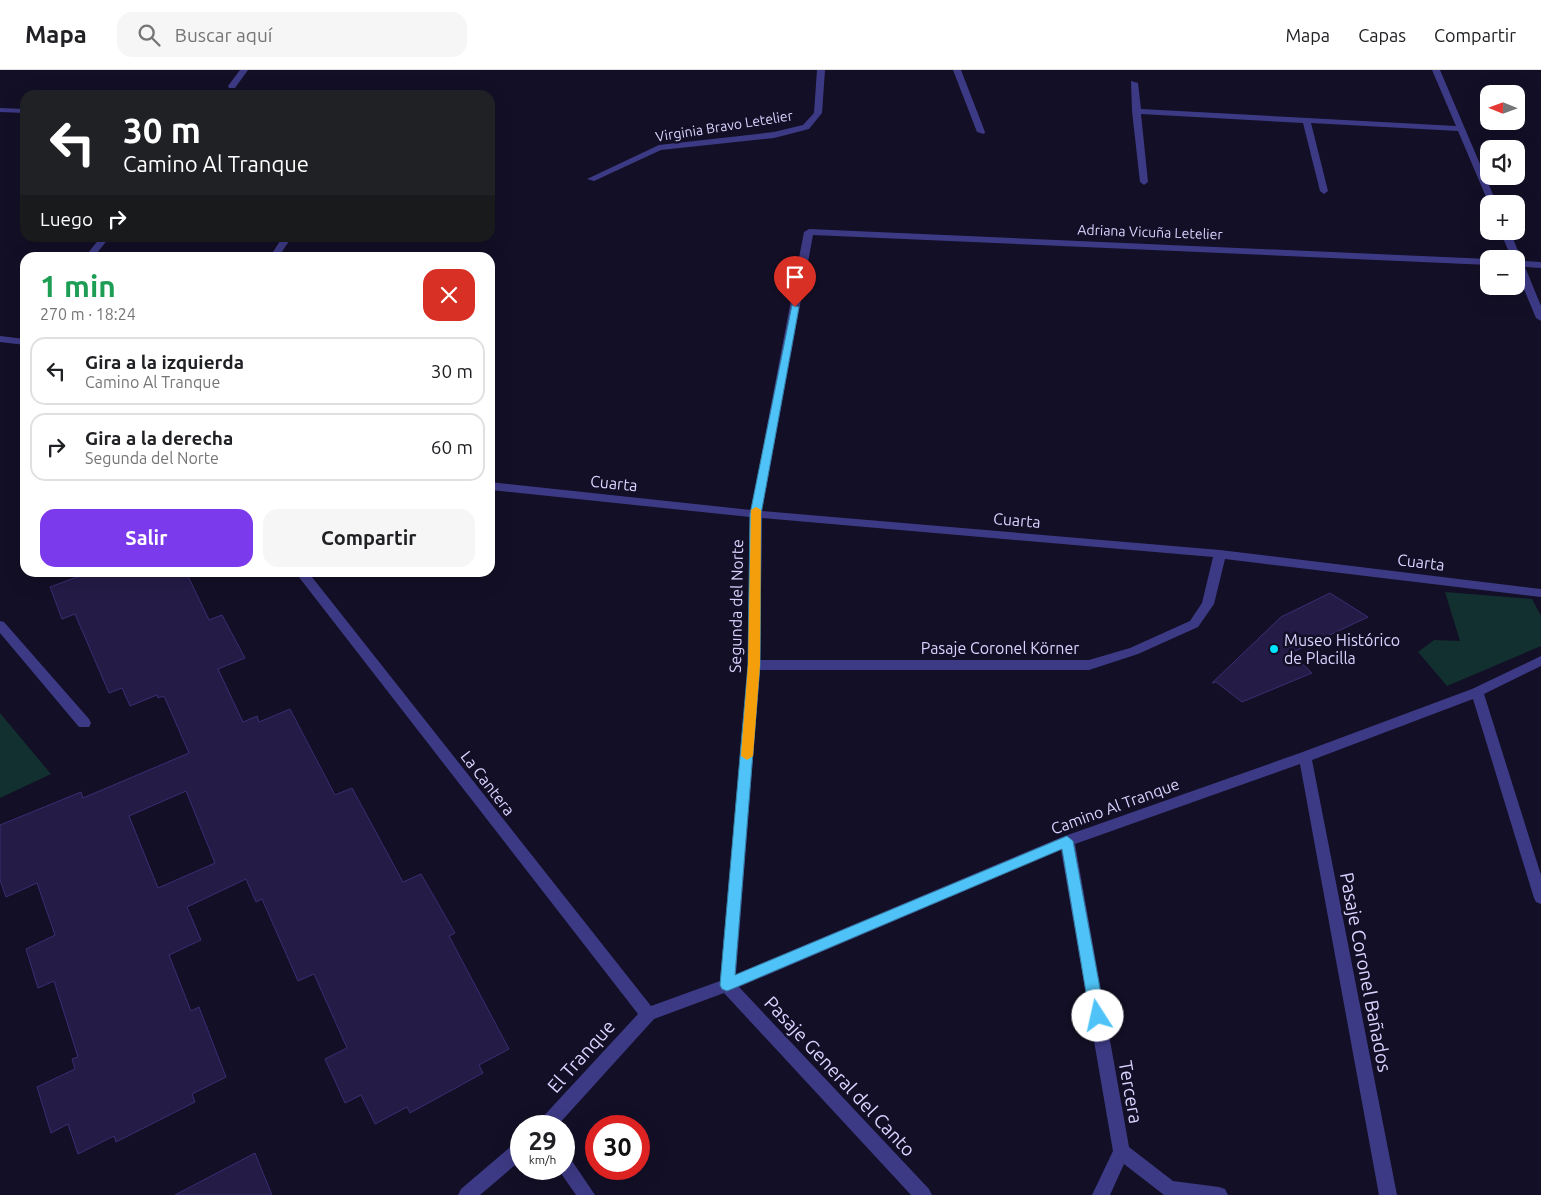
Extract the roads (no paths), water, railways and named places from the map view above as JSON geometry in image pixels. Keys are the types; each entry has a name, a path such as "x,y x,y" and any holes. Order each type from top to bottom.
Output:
{"street":[{"path":"232,86 244,70"},
{"name":"Virginia Bravo Letelier","path":"591,179 659,148 774,135 806,127 818,113 821,70"},
{"path":"957,70 981,132"},
{"path":"1436,70 1489,195"},
{"path":"1134,84 1144,182"},
{"path":"0,110 20,111"},
{"path":"1136,111 1461,128"},
{"path":"1306,119 1324,191"},
{"name":"Adriana Vicuña Letelier","path":"809,232 1480,262"},
{"name":"Segunda del Norte","path":"727,985 754,665 756,514 809,232"},
{"path":"93,252 101,242"},
{"path":"1525,264 1541,265"},
{"path":"1525,280 1541,318"},
{"path":"0,339 20,341"},
{"name":"Cuarta","path":"495,487 756,514 1220,554 1541,593"},
{"name":"Pasaje Coronel Körner","path":"754,665 1089,665 1134,651 1194,624 1208,604 1220,554"},
{"name":"La Cantera","path":"305,577 648,1014"},
{"path":"0,625 84,723"},
{"name":"Camino Al Tranque","path":"648,1014 727,985 1067,841 1306,757 1477,692 1541,661"},
{"path":"1477,692 1541,898"},
{"name":"Pasaje Coronel Bañados","path":"1306,757 1388,1195"},
{"name":"Tercera","path":"1067,841 1122,1151"},
{"name":"Pasaje General del Canto","path":"727,985 923,1195"},
{"name":"El Tranque","path":"556,1115 648,1014"},
{"path":"1101,1195 1122,1151 1170,1189 1219,1195"},
{"path":"467,1195 510,1158"},
{"path":"575,1180 586,1195"}],"place":[{"name":"Museo Histórico de Placilla","path":"1274,649"}]}
